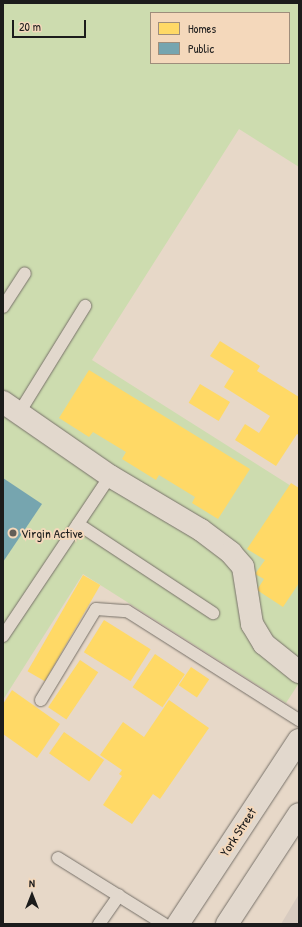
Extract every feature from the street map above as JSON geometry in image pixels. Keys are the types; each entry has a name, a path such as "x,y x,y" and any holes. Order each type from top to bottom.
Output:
{"street":[{"path":"11,407 110,476 201,530 231,553 243,567 252,624 264,644 299,672"},
{"name":"York Street","path":"178,924 299,740"},
{"path":"228,924 299,814"}],"lane":[{"path":"3,307 25,273"},
{"path":"11,407 85,306"},
{"path":"3,636 110,476"},
{"path":"78,524 213,613"},
{"path":"41,700 96,609 127,611 299,720"},
{"path":"58,858 164,924"},
{"path":"99,924 119,895"}],"shaded area":[{"path":"299,894 299,924 281,924"}],"green space":[{"path":"3,3 299,3 299,167 239,129 92,360 299,491 299,683 286,703 83,574 3,700"}],"building: Homes":[{"path":"220,341 260,366 257,371 299,397 299,435 297,434 276,466 235,440 245,424 259,433 270,416 224,387 234,371 210,356"},
{"path":"89,370 250,469 218,519 192,503 195,497 159,475 156,480 122,459 126,452 93,432 89,437 59,418"},
{"path":"200,384 230,402 219,421 189,403"},
{"path":"291,483 299,488 299,583 283,607 257,590 264,579 255,574 265,560 247,549"},
{"path":"83,575 100,585 45,681 28,671"},
{"path":"104,620 151,649 131,681 84,652"},
{"path":"155,654 185,674 162,707 133,687"},
{"path":"80,660 98,672 66,720 48,707"},
{"path":"191,667 209,679 197,698 179,685"},
{"path":"12,690 60,724 37,758 3,734 3,704"},
{"path":"169,700 209,728 160,799 153,794 132,824 103,805 122,776 119,774 122,770 100,755 123,722 144,737"},
{"path":"64,732 104,760 89,781 49,753"}],"building: Public":[{"name":"Virgin Active","path":"3,478 42,504 3,562"}],"place":[{"name":"Virgin Active","path":"13,533"}]}
